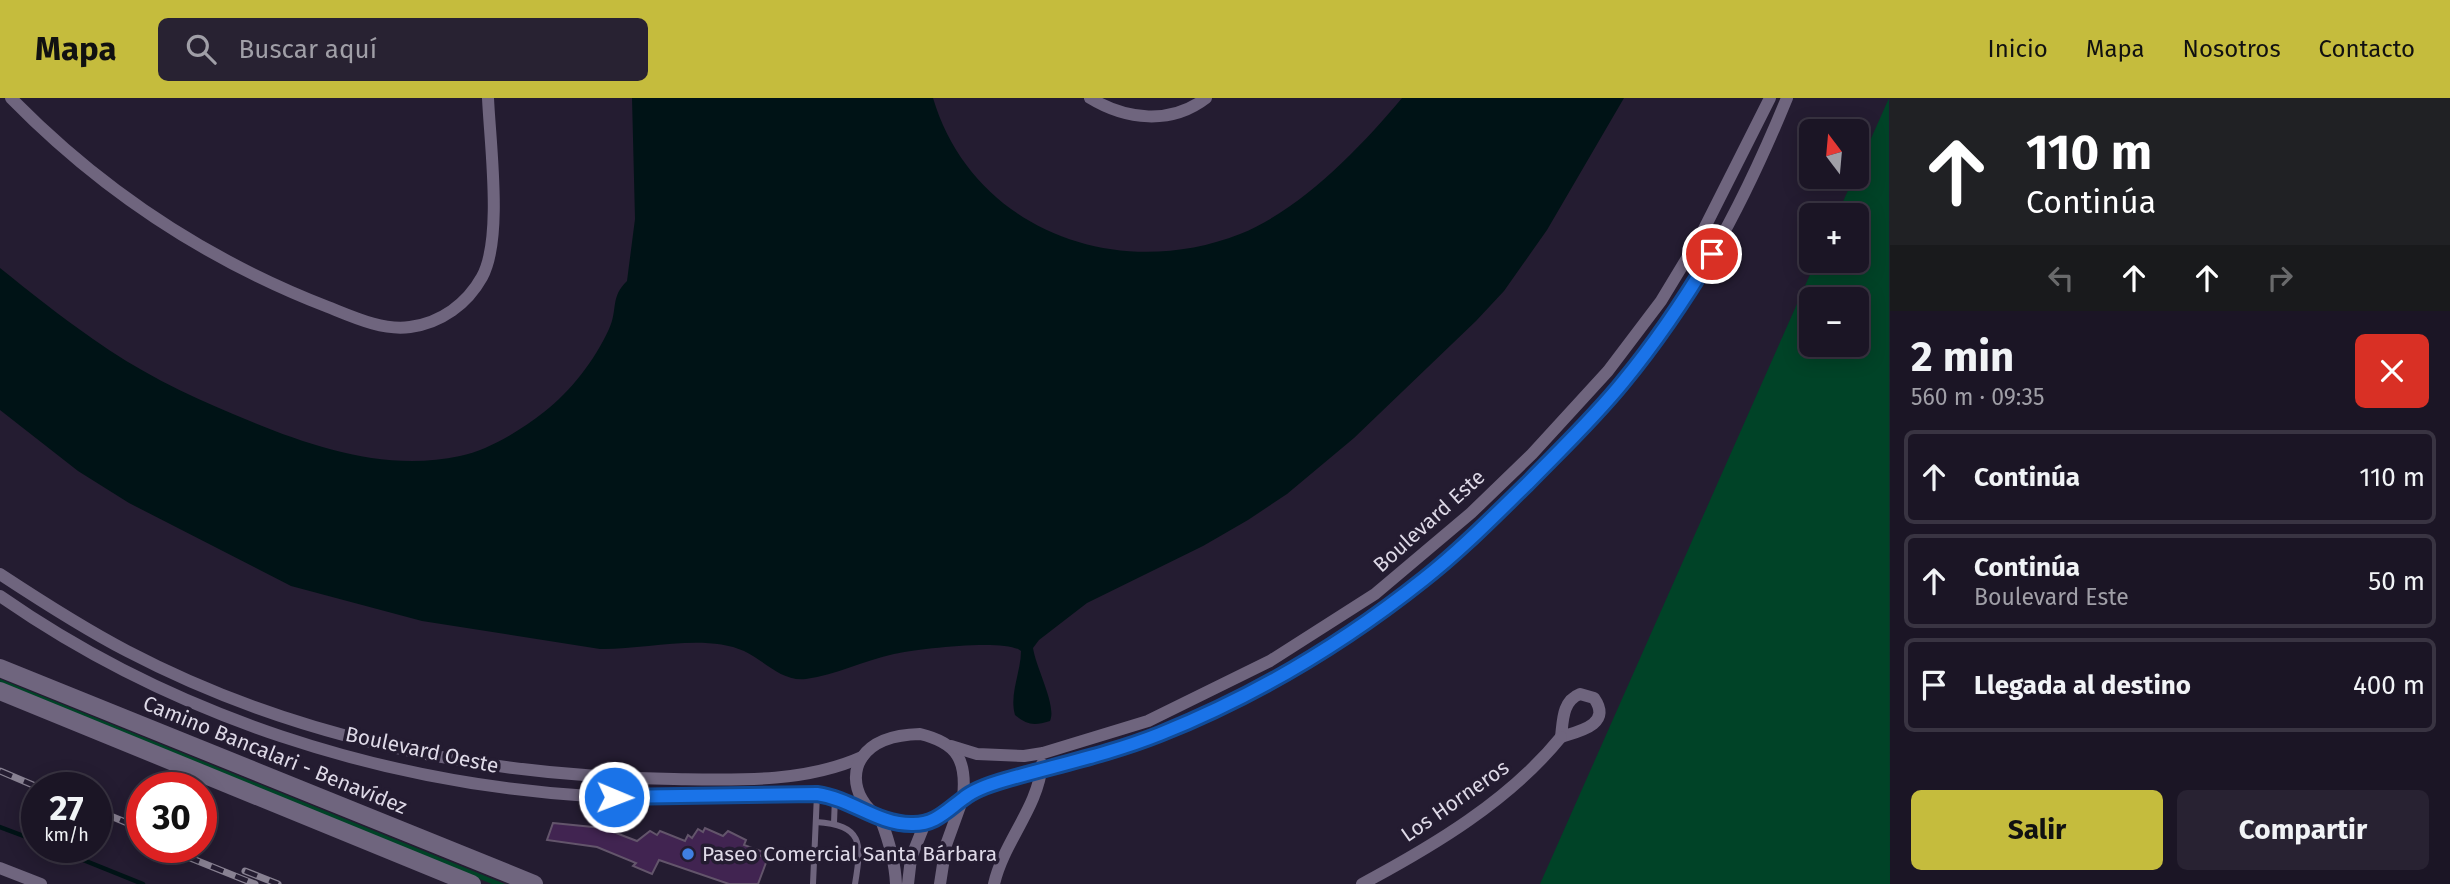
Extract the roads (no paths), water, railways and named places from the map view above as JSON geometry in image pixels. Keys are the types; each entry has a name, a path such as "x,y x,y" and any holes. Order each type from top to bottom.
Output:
{"main road":[{"name":"Camino Bancalari - Benavídez","path":"0,668 534,884"},
{"path":"0,691 472,884"}],"street":[{"path":"11,98 75,158 150,215 198,245 287,291 370,322 392,327 419,325 448,314 463,302 483,275 493,240 488,98"},
{"path":"1090,98 1115,110 1155,117 1174,114 1206,98"},
{"name":"Boulevard Este","path":"951,746 977,754 999,756 1043,753 1148,721 1270,661 1375,594 1471,513 1532,454 1608,370 1661,301 1701,235 1770,98"},
{"name":"Boulevard Este","path":"963,798 987,786 1110,752 1202,716 1280,676 1335,643 1426,577 1484,526 1622,384 1678,309 1724,236 1787,98"},
{"path":"1763,113 1778,120"},
{"path":"1640,328 1655,339"},
{"path":"1471,513 1484,526"},
{"name":"Boulevard Oeste","path":"0,574 126,651 181,677 247,704 384,747 470,764 604,778 725,780 820,772 839,768 862,757"},
{"name":"Boulevard Oeste","path":"0,596 78,645 180,698 264,731 375,763 435,776 557,793 640,798 817,794 835,797 867,810"},
{"path":"78,645 86,627"},
{"path":"1270,661 1280,676"},
{"path":"321,747 327,731"},
{"path":"940,884 946,845 963,798 965,774 960,758 951,746 934,737 904,735 886,739 862,757 857,766 856,786 859,797 867,810 881,820 925,823 951,810 963,798"},
{"name":"Los Horneros","path":"1362,884 1442,838 1492,803 1528,773 1561,737"},
{"path":"995,884 1002,861 1034,799 1043,753"},
{"path":"817,794 820,772"},
{"path":"557,793 560,774"},
{"path":"881,820 890,844 896,884"},
{"path":"908,884 911,858 925,823"},
{"path":"0,868 41,884"}],"lane":[{"path":"813,884 817,794"},
{"path":"834,823 835,797"},
{"path":"816,822 834,823 855,834 858,846 855,884"}],"waterway":[{"path":"0,827 21,835"},
{"path":"91,863 143,884"}],"railway":[{"path":"0,771 21,780"},
{"path":"112,817 126,822"},
{"path":"203,863 255,884"},
{"path":"245,871 278,884"}],"place":[{"name":"Paseo Comercial Santa Bárbara","path":"688,854"}]}
